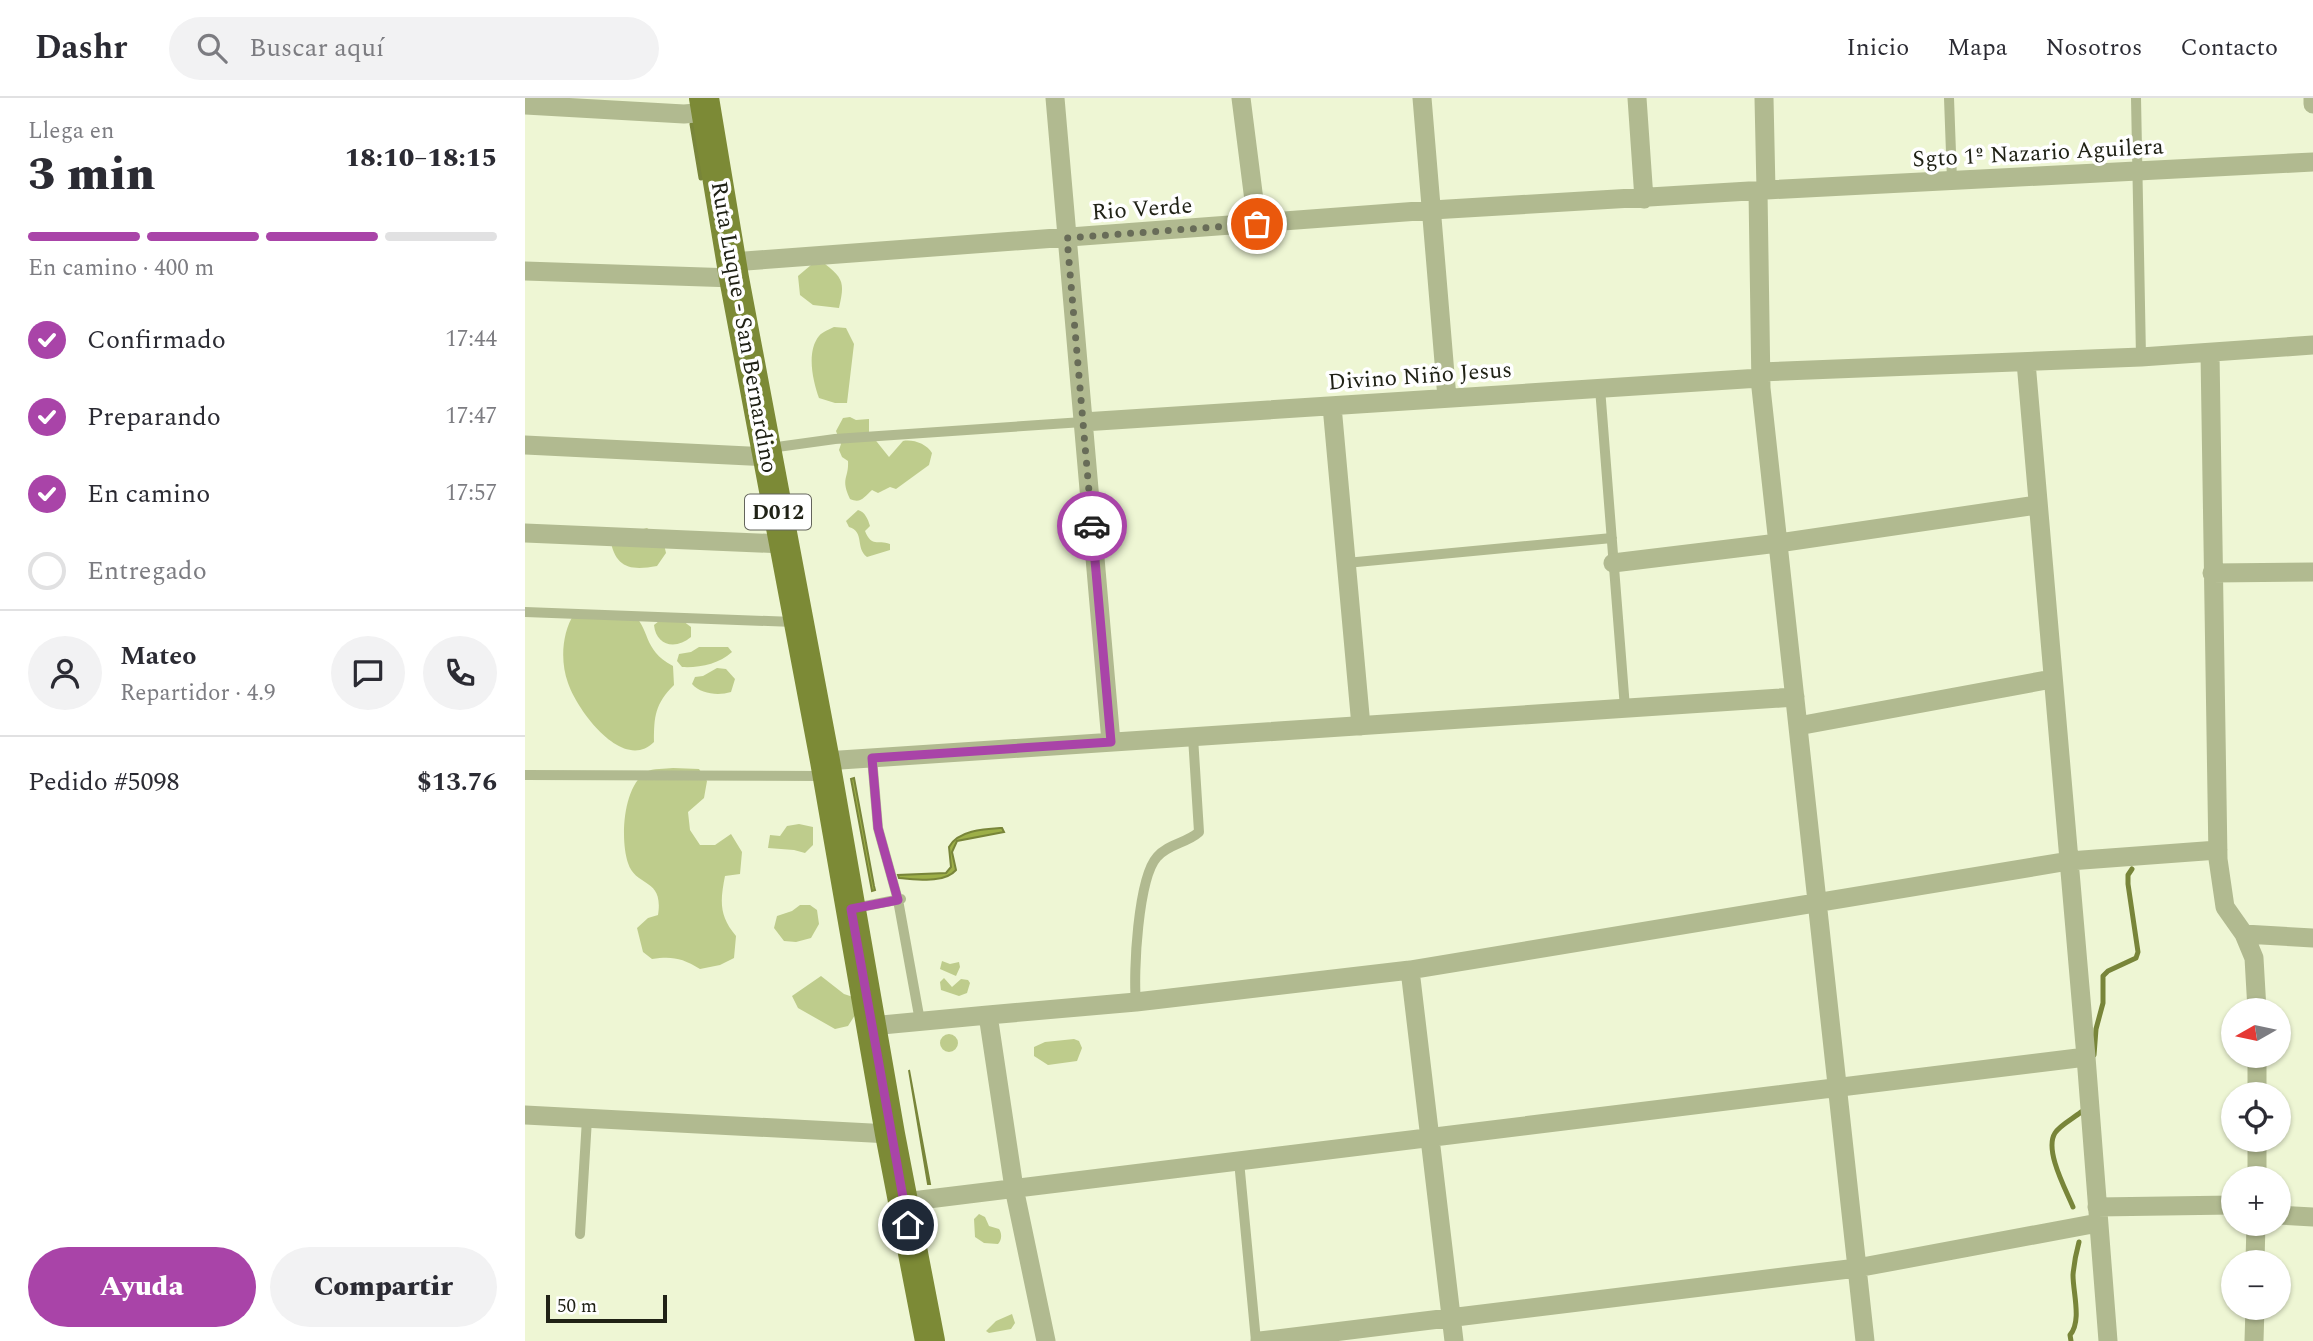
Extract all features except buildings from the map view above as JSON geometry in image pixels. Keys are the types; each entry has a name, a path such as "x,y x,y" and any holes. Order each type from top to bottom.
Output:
{"main road":[{"name":"Ruta Luque - San Bernardino","path":"706,105 733,270 827,769"},
{"name":"D012","path":"827,769 890,1134 930,1341"}],"street":[{"path":"1055,98 1111,742"},
{"path":"1241,98 1257,224"},
{"path":"1422,98 1447,398"},
{"path":"1637,98 1644,199"},
{"path":"1765,98 1760,375 1865,1341"},
{"path":"2313,98 2313,104"},
{"path":"525,105 684,114 706,105"},
{"name":"Sgto 1º Nazario Aguilera","path":"1762,190 2313,162"},
{"name":"Rio Verde","path":"525,271 733,270 1067,238 1432,210 1762,190"},
{"name":"Divino Niño Jesus","path":"1083,422 1760,375 2141,357 2313,345"},
{"path":"2210,353 2218,850 2225,907 2244,934 2254,958 2256,998"},
{"path":"2026,362 2108,1341"},
{"path":"1332,406 1361,726"},
{"path":"525,445 767,453"},
{"path":"1613,563 1778,543 2037,505"},
{"path":"525,533 783,544"},
{"path":"2212,573 2313,572"},
{"path":"1798,726 2052,680"},
{"path":"827,769 872,758 1795,697"},
{"path":"871,1026 1136,1002 1410,970 2069,861 2218,850"},
{"path":"2244,934 2313,938"},
{"path":"1410,970 1454,1341"},
{"path":"988,1015 1014,1188 1046,1341"},
{"path":"904,1202 2086,1057"},
{"path":"525,1115 890,1134"},
{"path":"1258,1341 1857,1268 2098,1215 2221,1206"},
{"path":"2291,1216 2313,1217"},
{"path":"2254,1341 2255,1320"}],"lane":[{"path":"1949,98 1952,180"},
{"path":"2136,98 2141,357"},
{"path":"1599,388 1625,708"},
{"path":"767,453 835,439 1083,422"},
{"path":"1346,564 1612,538"},
{"path":"525,612 798,622"},
{"path":"1136,1002 1140,920 1150,869 1161,853 1199,832 1193,737"},
{"path":"872,758 878,828 899,900 920,1021"},
{"path":"525,775 827,769"},
{"path":"851,909 899,900"},
{"path":"580,1234 587,1119"},
{"path":"1239,1161 1258,1341"}],"shaded area":[{"path":"825,264 840,278 842,294 839,308 813,305 800,295 798,276 811,265"},
{"path":"834,327 846,328 854,344 847,403 835,403 819,398 813,375 815,343 820,335"},
{"path":"843,418 856,420 869,419 869,432 889,457 903,441 923,445 932,453 929,465 896,489 890,487 878,493 872,490 860,500 850,499 845,482 848,461 842,457 839,450 841,444 836,431"},
{"path":"858,510 864,514 870,526 865,531 870,540 890,544 890,550 867,557 863,553 859,536 846,521"},
{"path":"647,528 663,540 666,553 657,566 639,568 625,565 616,556 610,538"},
{"path":"630,611 637,618 656,653 673,666 674,685 657,711 654,742 642,749 629,750 603,734 581,708 568,683 563,647 574,614"},
{"path":"659,621 683,621 691,627 691,637 679,644 668,644 659,638 656,632 654,625"},
{"path":"699,647 728,647 732,652 721,660 708,664 682,667 677,661 679,654"},
{"path":"717,668 726,669 735,679 731,692 710,693 692,684 695,677 703,676"},
{"path":"673,768 699,769 707,781 704,798 688,812 690,830 700,845 715,845 731,834 742,852 740,874 725,876 722,893 726,922 736,936 734,958 720,965 700,969 677,959 652,959 643,952 637,928 648,918 658,915 659,903 653,888 632,871 624,841 625,814 632,789 638,779 646,772"},
{"path":"854,778 875,890 872,891 851,779"},
{"path":"799,824 813,827 813,845 805,853 768,848 770,835 780,836 787,826"},
{"path":"1002,828 1004,832 957,841 952,852 956,870 951,874 929,880 899,878 898,875 946,873 951,867 949,847 953,841 972,832"},
{"path":"800,905 810,905 817,910 819,924 811,938 796,942 784,941 774,928 777,916"},
{"path":"942,961 950,964 959,962 956,976 940,969"},
{"path":"821,976 844,994 856,998 857,1012 848,1026 835,1029 798,1008 792,996"},
{"path":"944,978 952,987 961,979 968,980 970,983 967,993 959,996 941,990 940,982"},
{"path":"949,1034 955,1037 958,1043 955,1049 949,1052 943,1049 940,1043 943,1037"},
{"path":"1074,1039 1079,1041 1082,1048 1077,1061 1048,1065 1034,1056 1034,1047 1045,1042"},
{"path":"909,1070 930,1184 928,1184"},
{"path":"979,1214 985,1217 989,1226 1001,1232 998,1244 984,1243 975,1237 974,1219"},
{"path":"1012,1314 1015,1323 1011,1329 989,1333 986,1331 996,1321"}],"waterway":[{"path":"692,124 701,178"},
{"path":"2094,1055 2096,1029 2103,1003 2103,976 2136,958 2138,952 2128,884 2128,875 2132,869"},
{"path":"2073,1207 2057,1170 2052,1140 2057,1130 2081,1112"},
{"path":"2071,1341 2070,1335 2076,1322 2073,1275 2079,1242"}],"way so far":[{"path":"1092,526 1067,238 1257,224"}],"route":[{"path":"908,1225 851,909 898,900 878,828 872,758 1111,742 1092,526"}]}
